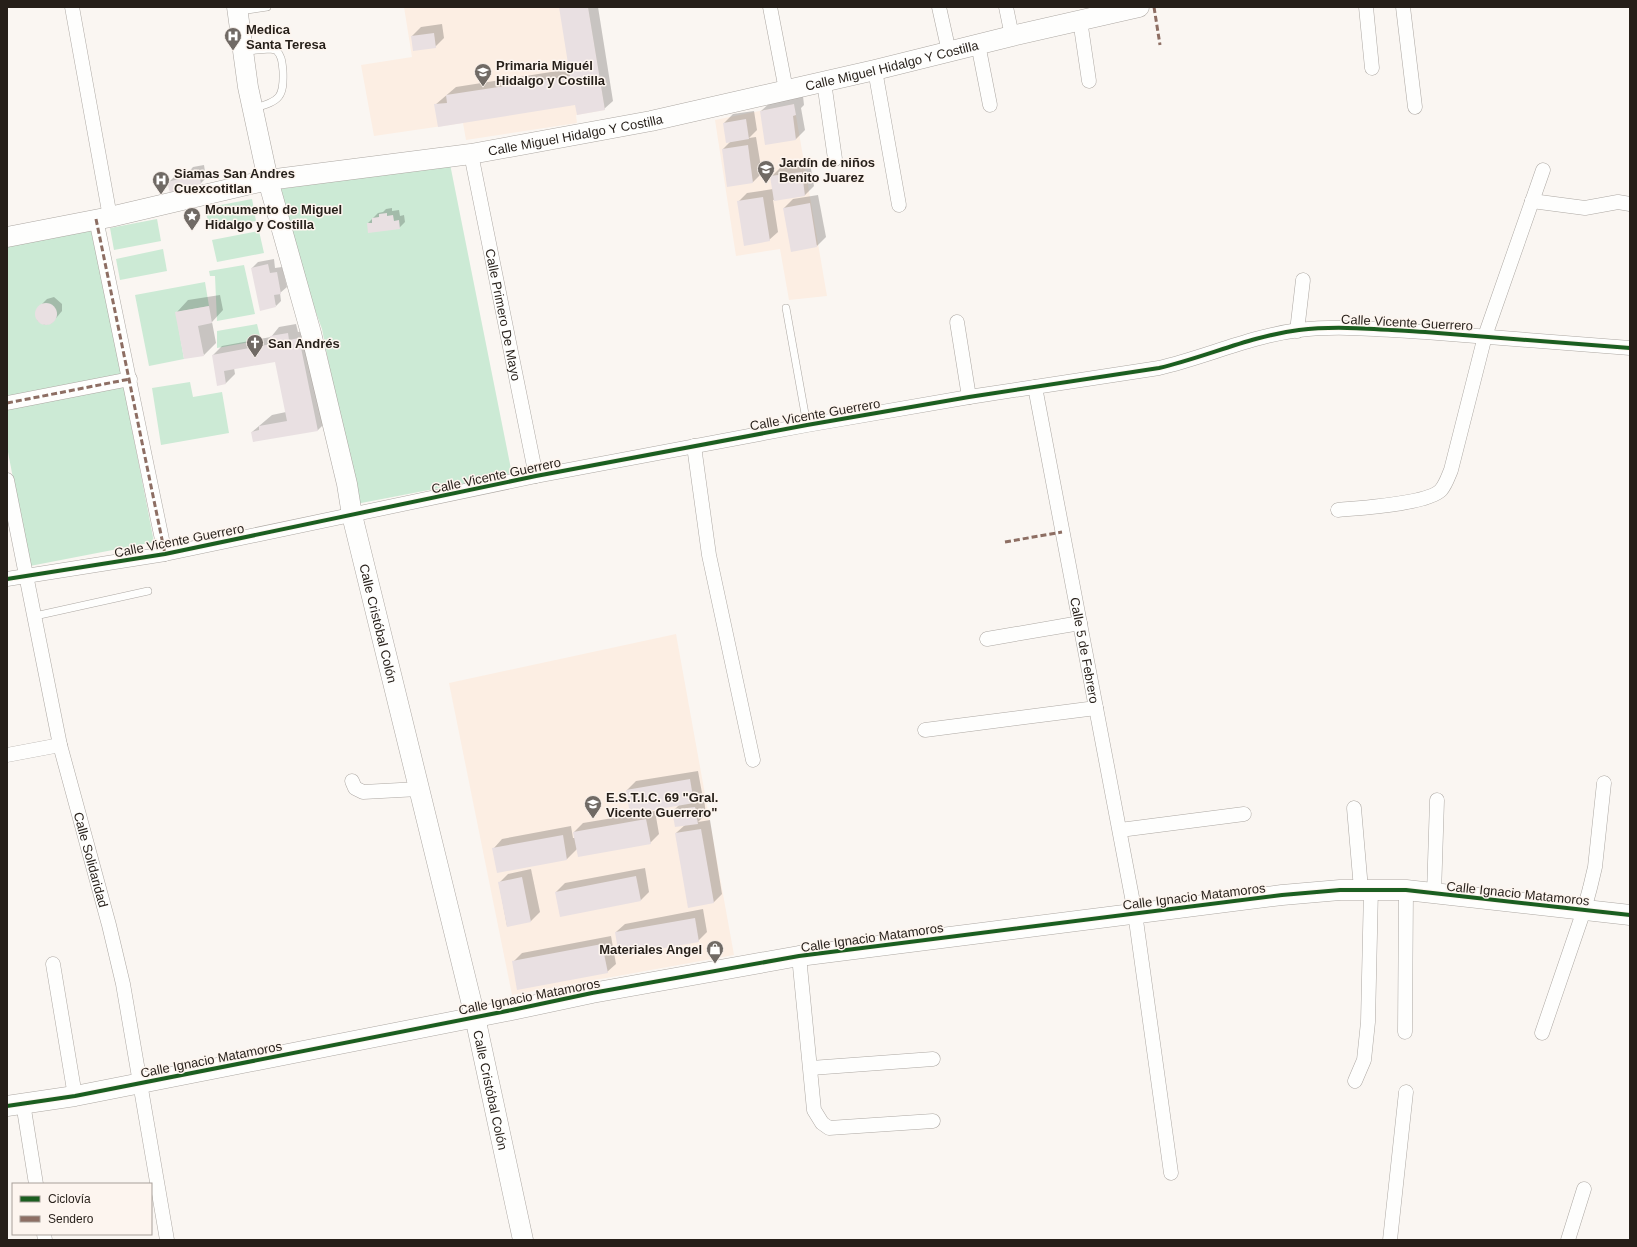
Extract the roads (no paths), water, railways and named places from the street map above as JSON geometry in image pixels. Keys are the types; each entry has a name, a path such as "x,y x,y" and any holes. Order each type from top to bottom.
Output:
{"main road":[{"name":"Calle Miguel Hidalgo Y Costilla","path":"7,237 103,218 268,180 470,154 650,122 875,70 1080,20 1115,9 1139,7"},
{"name":"Calle Cristóbal Colón","path":"237,9 252,108 268,180 311,333 352,515 475,1017 523,1240"},
{"name":"Calle Ignacio Matamoros","path":"15,1105 75,1096 592,993 799,956 1305,892 1366,889 1406,890 1630,916"}],"street":[{"path":"72,7 103,218 130,379 165,554"},
{"path":"770,7 786,90"},
{"path":"939,7 949,52"},
{"path":"1006,7 1012,36"},
{"path":"1366,7 1372,68"},
{"path":"1403,7 1415,107"},
{"path":"1080,20 1089,81"},
{"path":"978,44 990,105"},
{"path":"875,70 898,205"},
{"path":"824,82 835,159"},
{"name":"Calle Primero De Mayo","path":"470,154 536,476"},
{"path":"1338,510 1388,505 1432,496 1440,490 1451,470 1485,336 1543,170"},
{"path":"1532,202 1585,208 1618,202 1630,204"},
{"path":"1297,330 1303,280"},
{"path":"957,322 969,397"},
{"name":"Calle Vicente Guerrero","path":"7,579 165,554 536,476 694,446 969,397 1159,368 1184,362 1255,340 1297,330 1346,327 1485,336 1630,348"},
{"path":"7,403 130,379"},
{"name":"Calle 5 de Febrero","path":"1035,387 1135,913 1171,1173"},
{"path":"694,446 709,555 754,760"},
{"name":"Calle Solidaridad","path":"7,480 60,745 109,925 123,984 167,1240"},
{"path":"987,639 1080,623"},
{"path":"925,730 1096,708"},
{"path":"7,756 60,745"},
{"path":"352,781 355,788 363,792 419,789"},
{"path":"1542,1033 1584,910 1595,867 1604,783"},
{"path":"1434,894 1437,800"},
{"path":"1354,808 1366,889 1368,1022 1364,1060 1355,1081"},
{"path":"1120,830 1244,814"},
{"path":"1405,1032 1406,890"},
{"path":"799,956 814,1110 822,1123 830,1128 933,1120"},
{"path":"53,964 75,1096"},
{"path":"811,1068 934,1058"},
{"path":"1390,1240 1406,1092"},
{"path":"15,1105 36,1183"},
{"path":"1568,1240 1584,1188"}],"lane":[{"path":"237,9 267,7"},
{"path":"243,51 276,50 282,60 284,85 282,92 270,103 252,108"},
{"path":"786,308 807,426"},
{"path":"35,616 148,591"}],"place":[{"name":"Medica Santa Teresa","path":"233,51"},
{"name":"Primaria Miguél Hidalgo y Costilla","path":"483,87"},
{"name":"Jardín de niños Benito Juarez","path":"766,184"},
{"name":"Siamas San Andres Cuexcotitlan","path":"161,195"},
{"name":"Monumento de Miguel Hidalgo y Costilla","path":"192,231"},
{"name":"San Andrés","path":"255,358"},
{"name":"E.S.T.I.C. 69 \"Gral. Vicente Guerrero\"","path":"593,819"},
{"name":"Materiales Angel","path":"715,964"}]}
